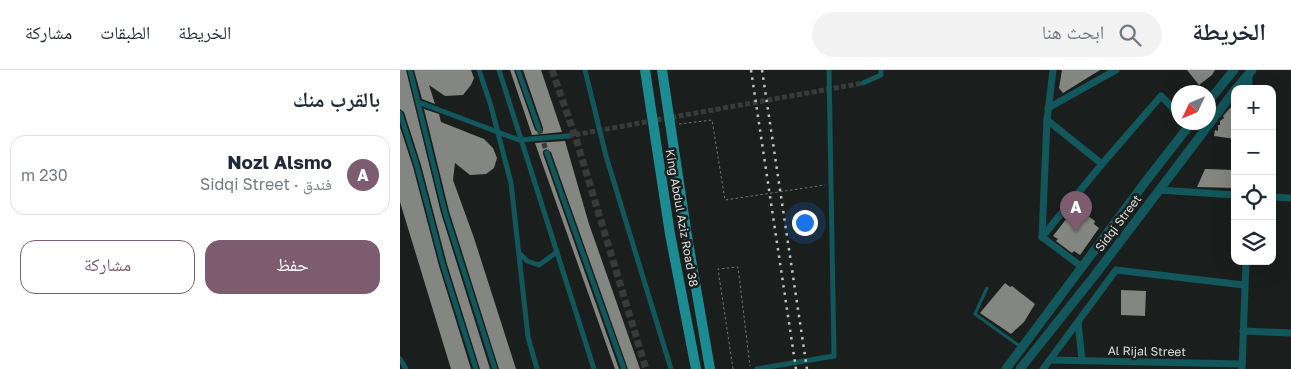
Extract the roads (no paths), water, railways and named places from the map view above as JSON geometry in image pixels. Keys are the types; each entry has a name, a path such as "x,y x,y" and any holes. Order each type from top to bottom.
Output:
{"main road":[{"name":"King Abdul Aziz Road 38","path":"645,70 670,234 696,369"},
{"name":"King Abdul Aziz Road 38","path":"662,70 687,236 710,369"}],"street":[{"path":"410,70 445,212 495,369"},
{"path":"479,70 491,106 511,183 528,337 537,369"},
{"path":"499,70 594,369"},
{"path":"518,70 539,129"},
{"path":"585,70 606,156 671,369"},
{"path":"757,369 834,356 829,70"},
{"path":"863,83 881,75 881,70"},
{"path":"1042,237 1047,120 1053,70"},
{"path":"1048,108 1116,70"},
{"path":"1216,92 1234,70"},
{"path":"1249,85 1250,71"},
{"name":"Sidqi Street","path":"1238,85 1250,71"},
{"name":"Sidqi Street","path":"1020,369 1231,94"},
{"path":"1042,237 1102,164 1162,96 1171,106"},
{"path":"418,102 519,140 568,136"},
{"path":"400,113 417,166 443,265 476,369"},
{"path":"1047,120 1102,164"},
{"name":"Sidqi Street","path":"1006,369 1185,130"},
{"path":"547,154 624,369"},
{"path":"1146,181 1159,190 1231,195"},
{"path":"1276,197 1291,198"},
{"path":"1042,237 1094,275"},
{"path":"518,252 527,261 539,264 557,252"},
{"path":"1242,367 1246,265"},
{"path":"1044,369 1116,270 1244,285"},
{"path":"1078,322 1082,360"},
{"path":"1243,331 1291,333"},
{"path":"400,359 406,369"},
{"name":"Al Rijal Street","path":"1050,360 1242,367"}],"lane":[{"path":"987,288 975,314 1022,348"}],"tunnel":[{"path":"552,70 577,142 646,369"},
{"path":"568,136 863,83"},
{"path":"539,129 547,153"}],"railway":[{"path":"751,70 796,369"},
{"path":"762,70 807,369"}],"place":[{"name":"Nozl Alsmo","path":"1076,232"}]}
